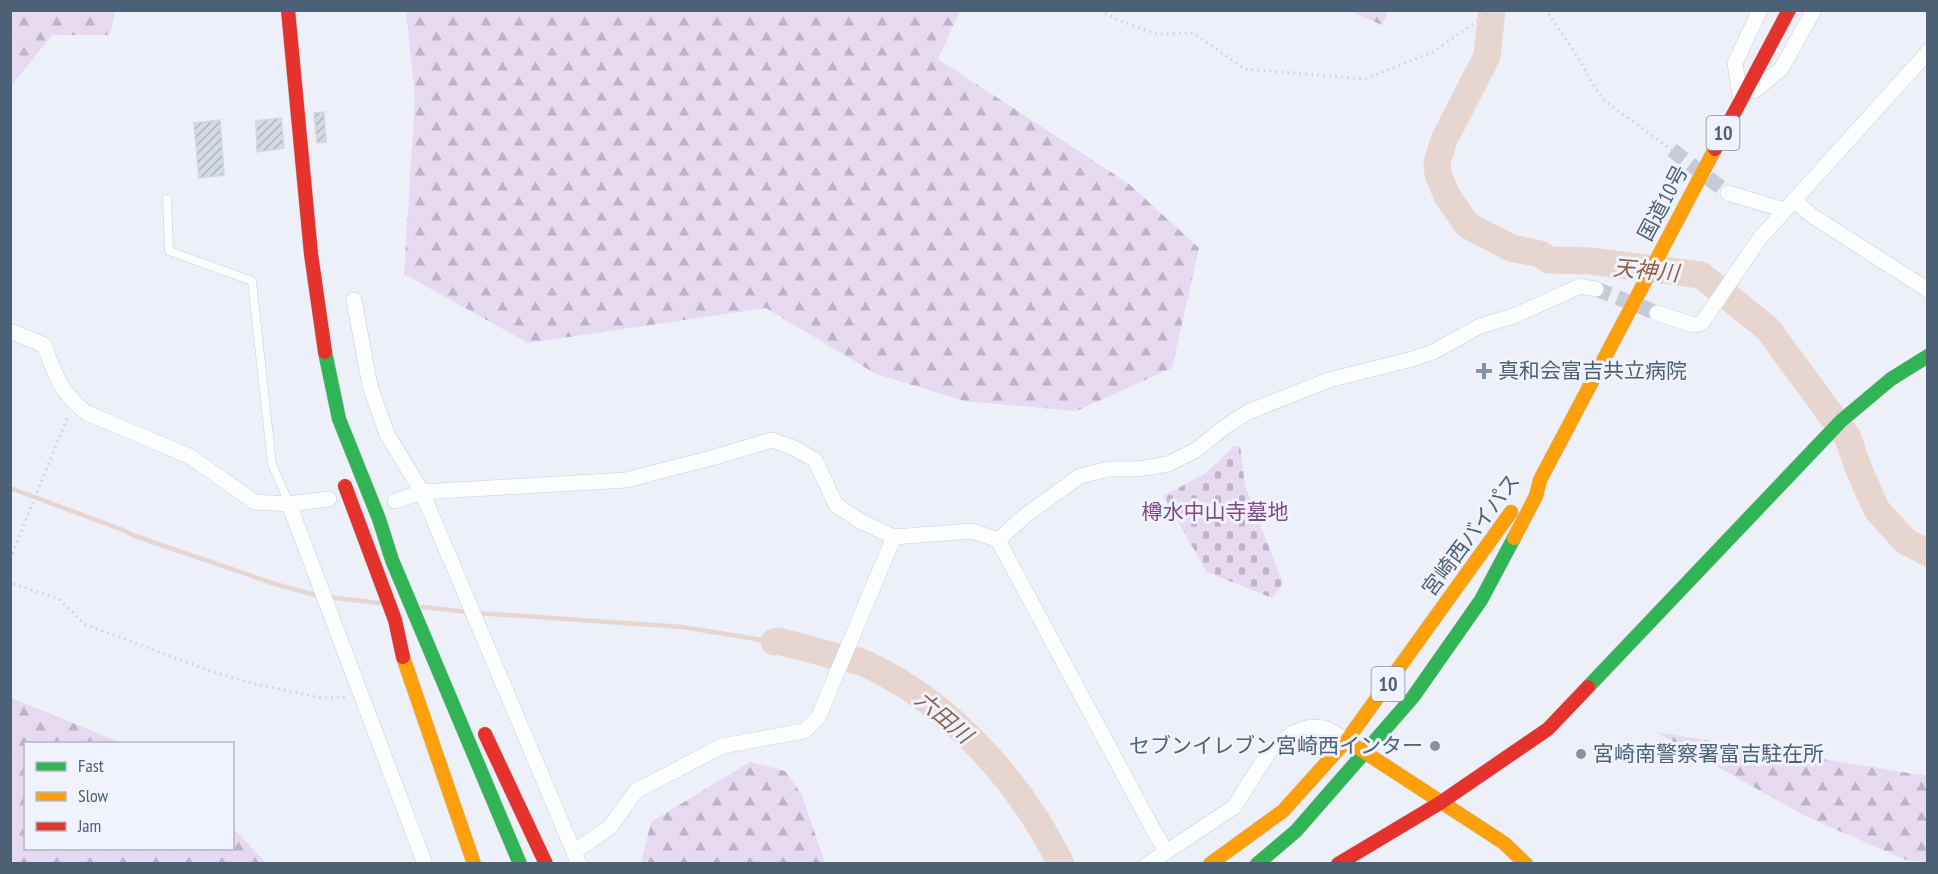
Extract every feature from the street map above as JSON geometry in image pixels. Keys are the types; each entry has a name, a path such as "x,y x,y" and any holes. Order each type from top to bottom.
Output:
{"main road":[{"path":"288,10 316,299 333,390 354,459 385,534 392,560 520,864"},
{"name":"国道10号","path":"1540,480 1789,10"},
{"path":"1338,864 1440,803 1548,729 1796,469 1832,428 1904,369 1928,356"},
{"path":"339,468 395,620 401,650 474,864"},
{"name":"宮崎西バイパス","path":"1210,864 1283,811 1347,740 1526,489 1540,480"},
{"name":"宮崎西バイパス","path":"1257,864 1296,831 1413,697 1481,600 1536,496 1540,480"},
{"path":"385,534 403,556 427,609"},
{"path":"395,620 412,645 421,667"},
{"path":"482,726 546,864"},
{"path":"1347,740 1504,843 1526,864"}],"street":[{"path":"1740,102 1736,63 1760,10"},
{"path":"1740,102 1781,69 1814,10"},
{"path":"1656,313 1694,325 1702,323 1760,237 1928,52"},
{"path":"1728,193 1789,205 1811,215 1928,290"},
{"path":"998,540 1026,515 1080,476 1109,469 1138,469 1168,464 1196,450 1248,412 1329,380 1432,352 1480,326 1514,316 1580,286 1596,289"},
{"path":"354,300 370,386 387,434 422,492 576,858 610,827 636,791 722,746 804,731 818,718 894,537"},
{"path":"10,331 44,345 60,385 73,403 87,413 189,456 255,502 289,504 329,499"},
{"path":"395,501 422,492 626,480 715,458 772,440 794,448 815,460 836,505 894,537 972,531 998,540 1166,851"},
{"path":"289,504 425,864"},
{"path":"1148,864 1234,807 1271,749 1293,733 1310,727 1325,728 1347,740"}],"lane":[{"path":"167,199 169,251 252,281 272,464 289,504"}],"path":[{"path":"1100,10 1118,20 1157,34 1193,33 1245,69 1365,79 1433,52 1493,10"},
{"path":"1544,10 1577,56 1602,99 1672,150"},
{"path":"10,559 73,403"},
{"path":"10,580 11,584 59,599 84,624 210,671 247,682 322,698 362,696"}],"green space":[{"path":"11,10 115,11 110,35 52,35 11,86"},
{"path":"406,10 960,11 938,59 1129,184 1199,248 1172,368 1076,411 965,401 876,374 766,308 528,343 404,274 415,98"},
{"path":"1350,11 1388,11 1382,25"},
{"name":"樽水中山寺墓地","path":"1234,446 1240,446 1245,486 1283,583 1272,598 1207,572 1163,496 1205,474"},
{"path":"11,698 120,742 24,742 24,850 234,850 234,829 266,863 11,863"},
{"path":"1656,732 1927,776 1927,862 1906,860 1805,816"},
{"path":"750,762 785,771 802,795 825,863 641,863 651,822"}],"building":[{"path":"324,112 326,142 317,143 314,113"},
{"path":"281,118 284,148 257,152 256,121"},
{"path":"220,120 224,175 199,178 194,123"}],"waterway":[{"name":"天神川","path":"1492,10 1487,56 1444,140 1437,162 1438,174 1447,196 1467,225 1511,248 1540,254 1549,260 1590,261 1701,275 1768,329 1848,438 1877,510 1905,541 1928,553"},
{"path":"10,488 135,536 275,584 319,596"},
{"path":"327,597 379,603"},
{"path":"423,607 468,612"},
{"path":"477,613 683,627 774,642"},
{"name":"六田川","path":"774,642 778,641 862,663 897,680 926,700 980,748 1003,775 1025,803 1061,864"}],"tunnel":[{"path":"1672,150 1728,193"},
{"path":"1596,289 1657,313"}],"traffic: fast":[{"path":"325,352 339,419 379,519 392,560 520,864"},
{"path":"1588,687 1841,421 1891,379 1928,356"},
{"path":"1257,864 1296,831 1413,697 1481,600 1514,538"}],"traffic: slow":[{"path":"1514,538 1536,496 1540,480 1715,149"},
{"path":"1210,864 1283,811 1347,740 1511,512"},
{"path":"403,657 474,864"},
{"path":"1352,744 1504,843 1526,864"}],"traffic: jam":[{"path":"288,10 311,254 325,352"},
{"path":"1715,149 1789,10"},
{"path":"345,486 395,620 403,657"},
{"path":"1338,864 1440,803 1548,729 1588,687"},
{"path":"485,734 546,864"}],"place":[{"name":"真和会富吉共立病院","path":"1484,371"},
{"name":"セブンイレブン宮崎西インター","path":"1435,746"},
{"name":"宮崎南警察署富吉駐在所","path":"1581,754"}]}
